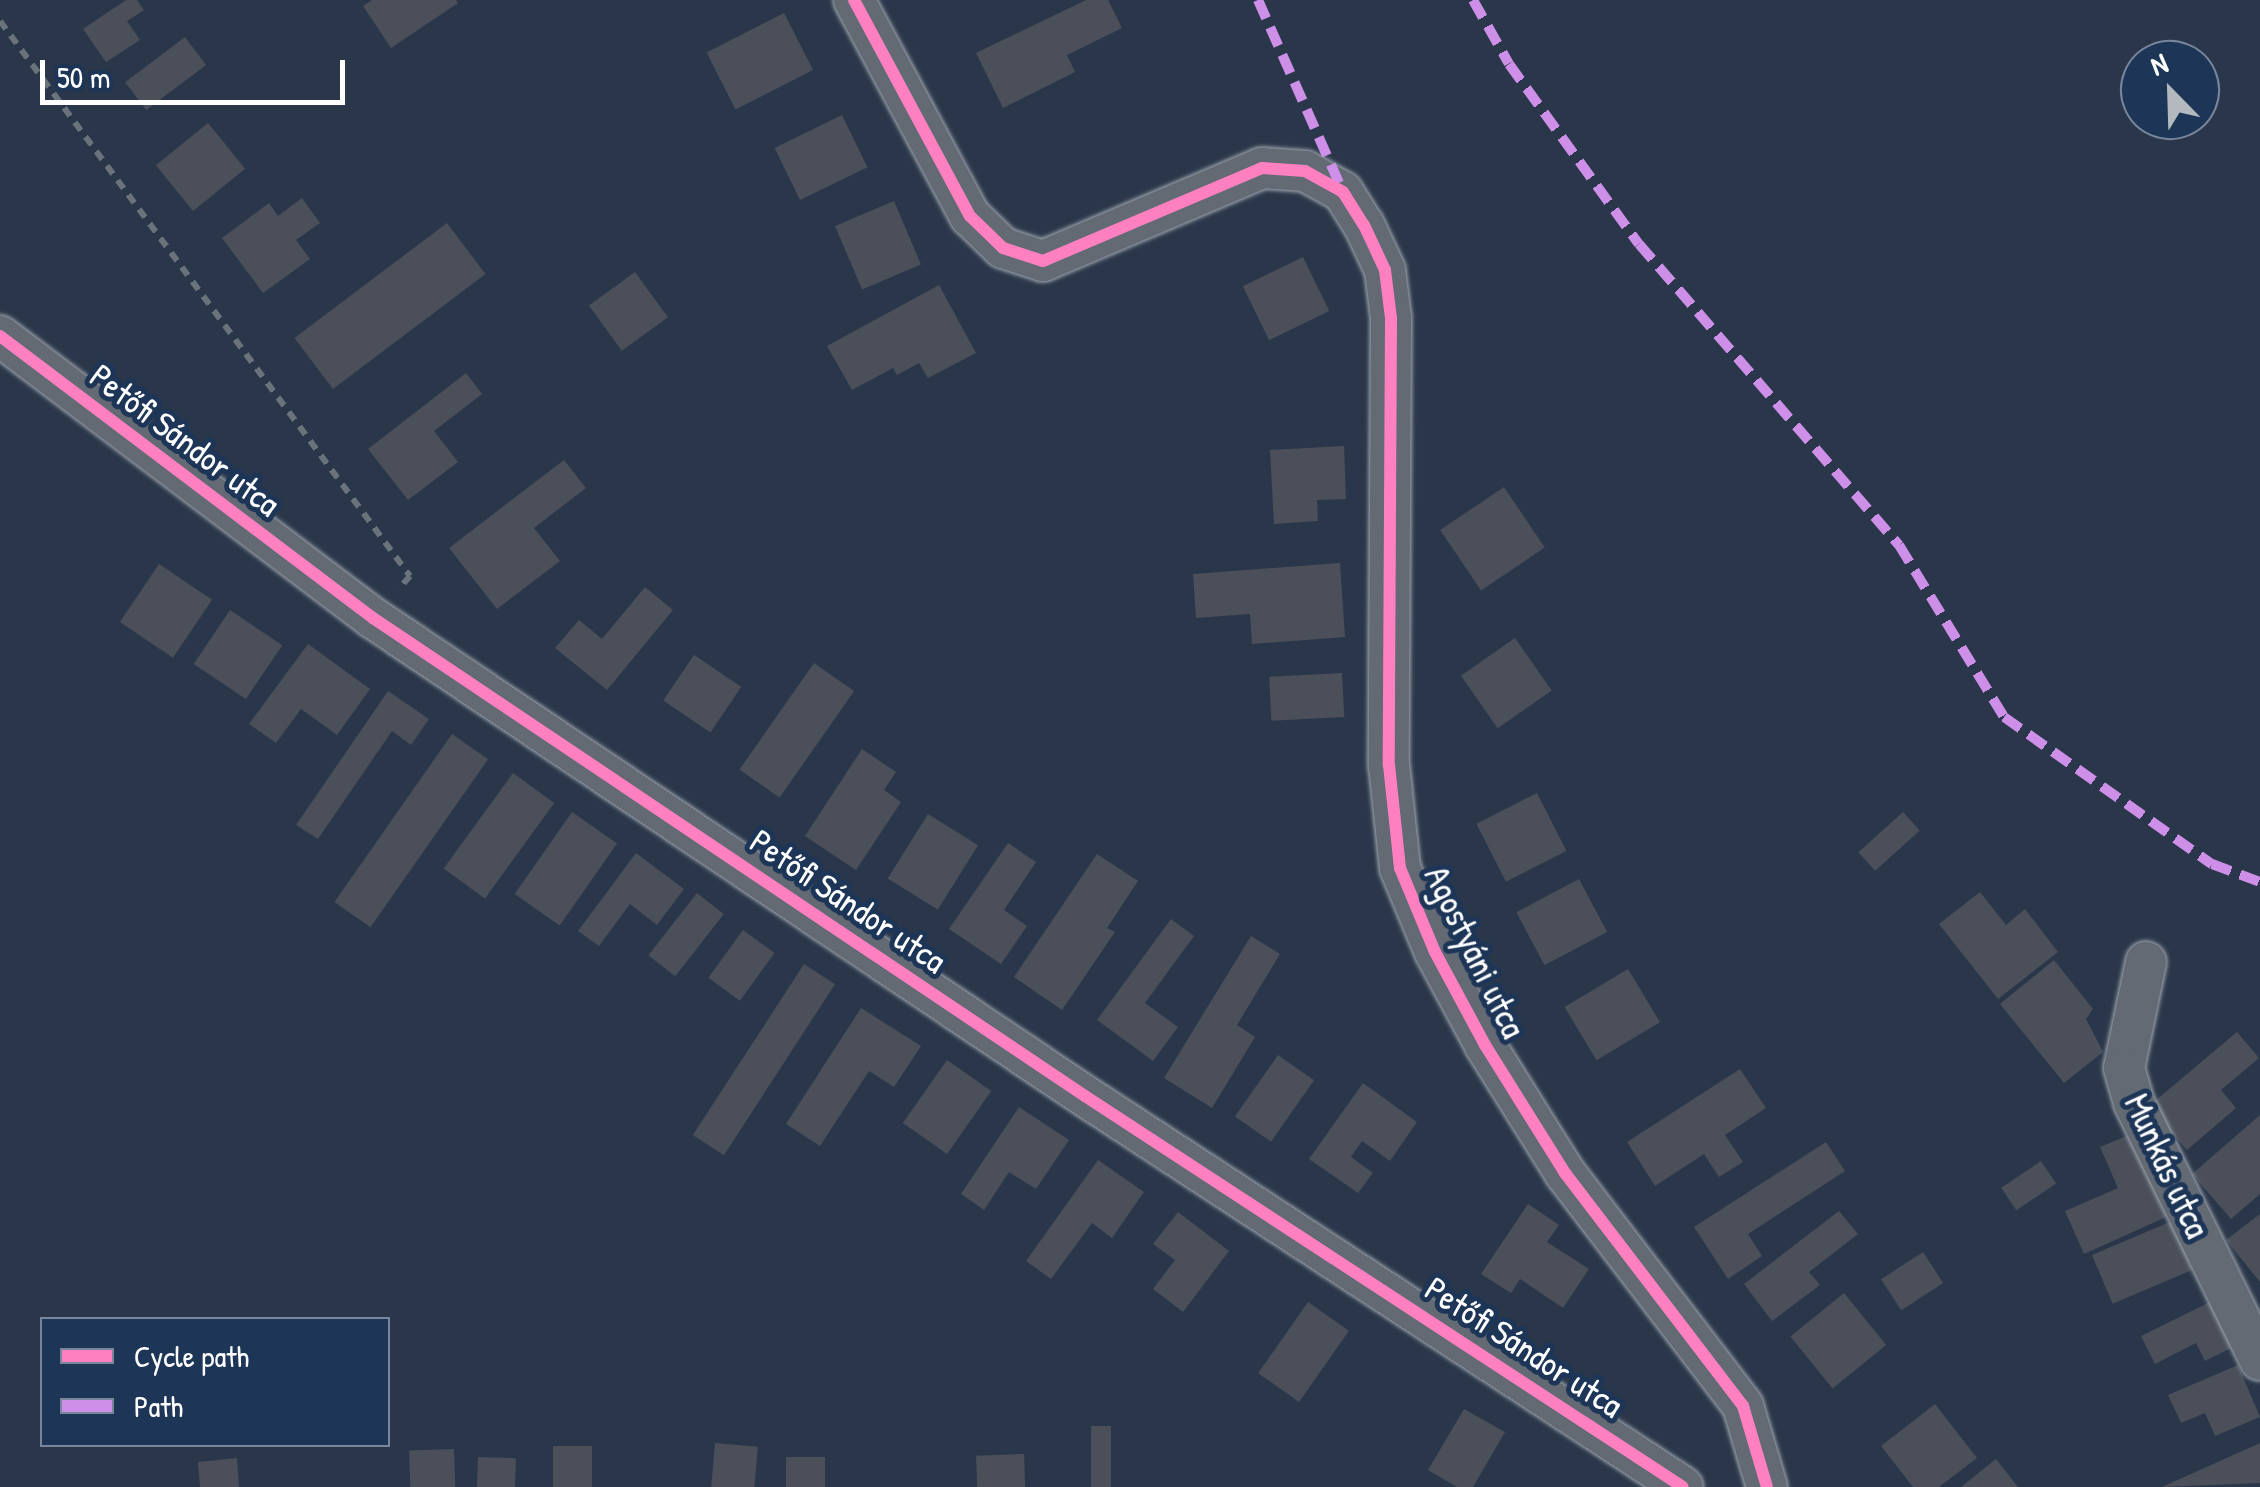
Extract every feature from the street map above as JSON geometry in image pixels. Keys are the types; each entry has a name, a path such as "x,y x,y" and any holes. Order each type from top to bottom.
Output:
{"street":[{"name":"Agostyáni utca","path":"854,0 970,216 1003,248 1043,261 1074,252 1230,177 1262,168 1305,170 1343,192 1384,270 1391,318 1389,765 1400,868 1451,983 1565,1173 1744,1406 1767,1487"},
{"name":"Petőfi Sándor utca","path":"0,336 373,618 1085,1096 1683,1487"},
{"name":"Munkás utca","path":"2146,962 2124,1068 2134,1102 2260,1360"}],"path":[{"path":"0,21 410,576 373,618"}],"building":[{"path":"126,0 137,0 144,10 127,21 140,40 106,62 83,29"},
{"path":"372,0 458,3 391,48 363,6"},
{"path":"1086,0 1108,0 1122,28 1067,55 1075,72 1003,108 976,53"},
{"path":"784,13 813,70 736,110 706,52"},
{"path":"185,37 206,65 146,110 125,82"},
{"path":"842,115 867,167 800,200 775,148"},
{"path":"208,123 245,169 193,211 156,165"},
{"path":"302,198 320,223 296,240 310,259 263,293 222,238 269,203 278,216"},
{"path":"894,201 921,265 862,290 835,226"},
{"path":"447,223 486,274 333,389 294,338"},
{"path":"1303,257 1329,311 1269,340 1243,286"},
{"path":"635,272 668,317 622,351 589,306"},
{"path":"939,285 976,353 928,378 919,363 897,375 893,368 852,390 827,346"},
{"path":"466,373 482,394 434,431 458,462 408,500 368,449"},
{"path":"1344,446 1346,499 1317,500 1318,521 1274,524 1270,450"},
{"path":"564,460 586,488 534,528 560,561 497,609 449,548"},
{"path":"1504,487 1545,548 1481,591 1440,530"},
{"path":"1340,563 1345,637 1252,644 1250,614 1196,618 1193,574"},
{"path":"159,564 212,600 173,658 120,622"},
{"path":"645,587 673,610 607,690 555,648 579,620 602,639"},
{"path":"230,610 282,645 246,699 194,664"},
{"path":"1515,638 1552,690 1498,728 1461,676"},
{"path":"308,644 370,689 337,735 301,709 276,743 249,724"},
{"path":"694,655 741,687 710,732 663,701"},
{"path":"814,663 854,691 780,798 739,769"},
{"path":"1342,673 1344,717 1271,721 1269,677"},
{"path":"388,691 429,719 411,745 392,731 318,839 296,825"},
{"path":"452,734 488,759 370,927 334,902"},
{"path":"862,749 896,772 884,790 901,802 856,870 805,836"},
{"path":"513,773 554,803 485,898 444,868"},
{"path":"1537,793 1567,851 1506,882 1476,824"},
{"path":"572,812 617,844 560,925 515,894"},
{"path":"1903,812 1920,831 1875,871 1858,852"},
{"path":"928,814 978,845 938,910 888,878"},
{"path":"1008,843 1036,862 1004,910 1027,926 1001,964 949,929"},
{"path":"636,853 684,889 657,925 630,904 599,946 578,931"},
{"path":"1097,854 1138,881 1107,928 1115,932 1062,1010 1014,977"},
{"path":"1579,879 1607,932 1544,965 1516,912"},
{"path":"1980,892 2006,925 2025,909 2058,952 1998,999 1939,924"},
{"path":"697,893 724,914 675,976 648,955"},
{"path":"1171,919 1194,936 1145,1003 1178,1027 1153,1061 1097,1020"},
{"path":"743,930 775,953 740,1001 708,978"},
{"path":"1251,936 1280,954 1237,1025 1255,1037 1212,1108 1164,1078"},
{"path":"2054,960 2093,1009 2086,1019 2103,1052 2064,1083 2000,1004"},
{"path":"804,964 835,984 724,1155 693,1135"},
{"path":"1628,969 1660,1022 1597,1060 1565,1007"},
{"path":"861,1008 921,1046 894,1087 869,1071 820,1146 786,1124"},
{"path":"2237,1032 2259,1058 2221,1090 2236,1108 2187,1150 2149,1106"},
{"path":"1278,1055 1314,1080 1271,1142 1235,1116"},
{"path":"947,1060 991,1091 947,1154 903,1123"},
{"path":"1740,1069 1766,1108 1725,1135 1743,1162 1719,1177 1704,1154 1655,1186 1627,1142"},
{"path":"1363,1083 1417,1122 1390,1161 1362,1141 1351,1157 1373,1173 1358,1193 1309,1159"},
{"path":"1019,1107 1069,1140 1036,1189 1009,1172 984,1210 961,1194"},
{"path":"2260,1115 2260,1194 2231,1219 2192,1174"},
{"path":"2139,1131 2175,1213 2084,1254 2065,1211 2118,1188 2100,1147"},
{"path":"1826,1142 1845,1171 1748,1234 1762,1256 1728,1279 1694,1227"},
{"path":"1098,1160 1144,1192 1112,1238 1092,1223 1051,1279 1026,1261"},
{"path":"2041,1161 2056,1183 2016,1210 2001,1188"},
{"path":"1528,1204 1559,1225 1547,1242 1589,1269 1563,1308 1520,1279 1511,1293 1481,1274"},
{"path":"1839,1211 1858,1234 1809,1272 1820,1285 1772,1321 1744,1284"},
{"path":"1178,1212 1229,1251 1183,1312 1153,1289 1175,1260 1153,1244"},
{"path":"2260,1214 2260,1282 2226,1240"},
{"path":"2172,1221 2193,1270 2113,1304 2092,1255"},
{"path":"1923,1252 1943,1283 1901,1310 1881,1279"},
{"path":"1844,1293 1886,1345 1833,1388 1790,1336"},
{"path":"2218,1298 2241,1343 2205,1361 2196,1343 2155,1364 2141,1336"},
{"path":"1308,1302 1349,1331 1299,1402 1258,1373"},
{"path":"2238,1365 2260,1417 2215,1436 2205,1413 2181,1423 2168,1395"},
{"path":"1935,1404 1977,1458 1939,1487 1913,1487 1881,1446"},
{"path":"1464,1409 1505,1432 1473,1487 1457,1487 1428,1470"},
{"path":"1091,1426 1111,1426 1111,1487 1091,1487"},
{"path":"715,1443 758,1447 754,1487 711,1487"},
{"path":"2260,1443 2260,1483 2162,1487"},
{"path":"553,1446 592,1446 592,1487 553,1487"},
{"path":"454,1449 455,1487 410,1487 409,1451"},
{"path":"1024,1454 1025,1487 977,1487 976,1456"},
{"path":"478,1457 516,1458 515,1487 477,1487"},
{"path":"786,1457 825,1457 825,1487 786,1487"},
{"path":"237,1458 239,1487 200,1487 198,1462"},
{"path":"1996,1459 2018,1487 1961,1487"}],"marked path":[{"path":"1258,0 1341,187"},
{"path":"1473,0 1509,64 1639,244 1899,545 2004,717 2212,864 2260,882"}],"cycle path":[{"path":"854,0 970,216 1003,248 1043,261 1262,168 1305,171 1343,192 1364,225 1385,270 1391,318 1389,765 1400,868 1435,952 1485,1045 1565,1173 1743,1406 1767,1487"},
{"path":"0,336 373,618 1085,1096 1683,1487"}]}
